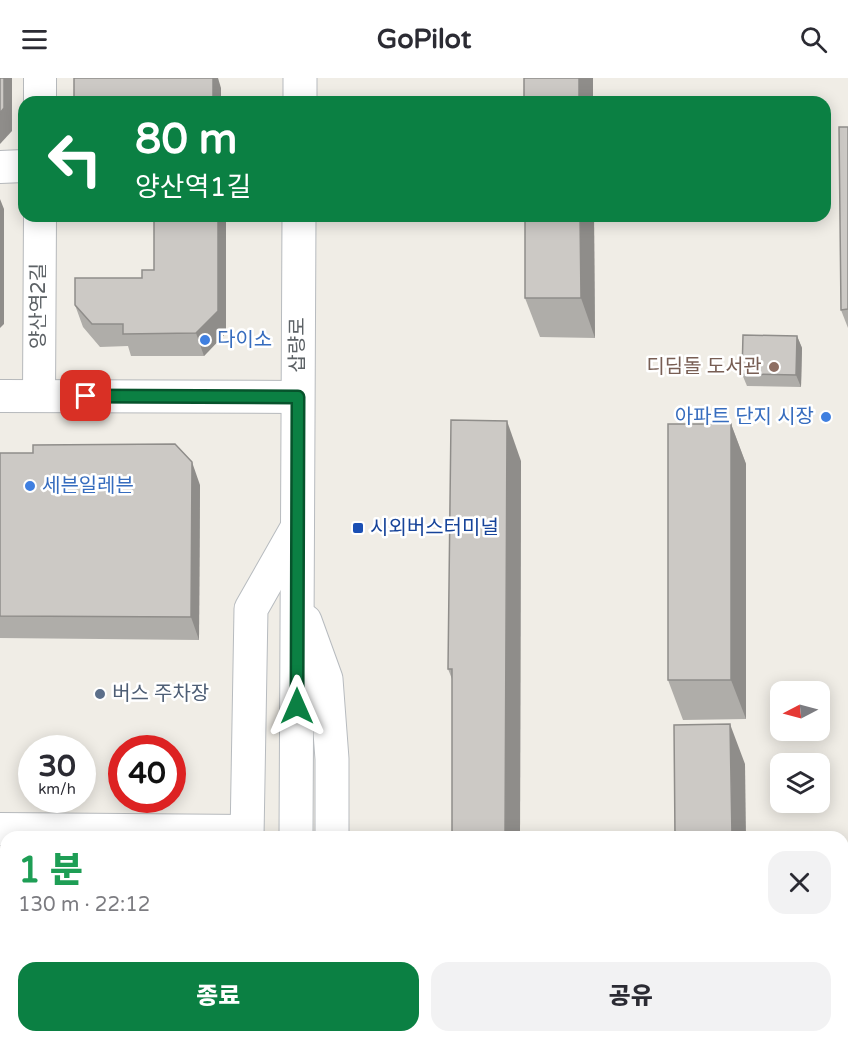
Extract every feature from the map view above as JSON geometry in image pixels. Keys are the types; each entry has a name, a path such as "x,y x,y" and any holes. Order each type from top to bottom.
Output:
{"street":[{"path":"40,78 40,96"},
{"path":"300,78 300,96"},
{"path":"0,167 18,166"},
{"name":"양산역2길","path":"39,396 40,222"},
{"name":"삽량로","path":"296,831 299,222"},
{"path":"0,396 298,397"},
{"path":"247,831 250,609 298,527"},
{"path":"297,600 326,679 332,759 332,831"},
{"path":"0,829 99,831"}],"building":[{"path":"0,78 4,78 4,108 0,113"},
{"path":"74,78 213,78 213,96 74,96"},
{"path":"524,78 579,78 579,96 524,96"},
{"path":"839,127 848,127 848,309 841,310"},
{"path":"154,222 218,222 218,311 196,333 123,334 123,324 92,324 75,305 75,278 142,278 142,270 154,270"},
{"path":"525,222 580,222 581,298 525,298"},
{"name":"디딤돌 도서관","path":"743,335 797,336 796,375 742,374"},
{"path":"451,420 507,421 505,831 452,831 452,669 448,669"},
{"path":"668,424 731,424 731,680 668,680"},
{"path":"175,444 192,462 191,617 0,616 0,453 33,453 33,445"},
{"path":"730,724 732,831 675,831 674,725"}],"place":[{"name":"다이소","path":"205,340"},
{"name":"디딤돌 도서관","path":"774,367"},
{"name":"아파트 단지 시장","path":"826,417"},
{"name":"세븐일레븐","path":"30,486"},
{"name":"시외버스터미널","path":"358,528"},
{"name":"버스 주차장","path":"100,694"}],"route":[{"path":"86,396 298,397 297,706"}]}
